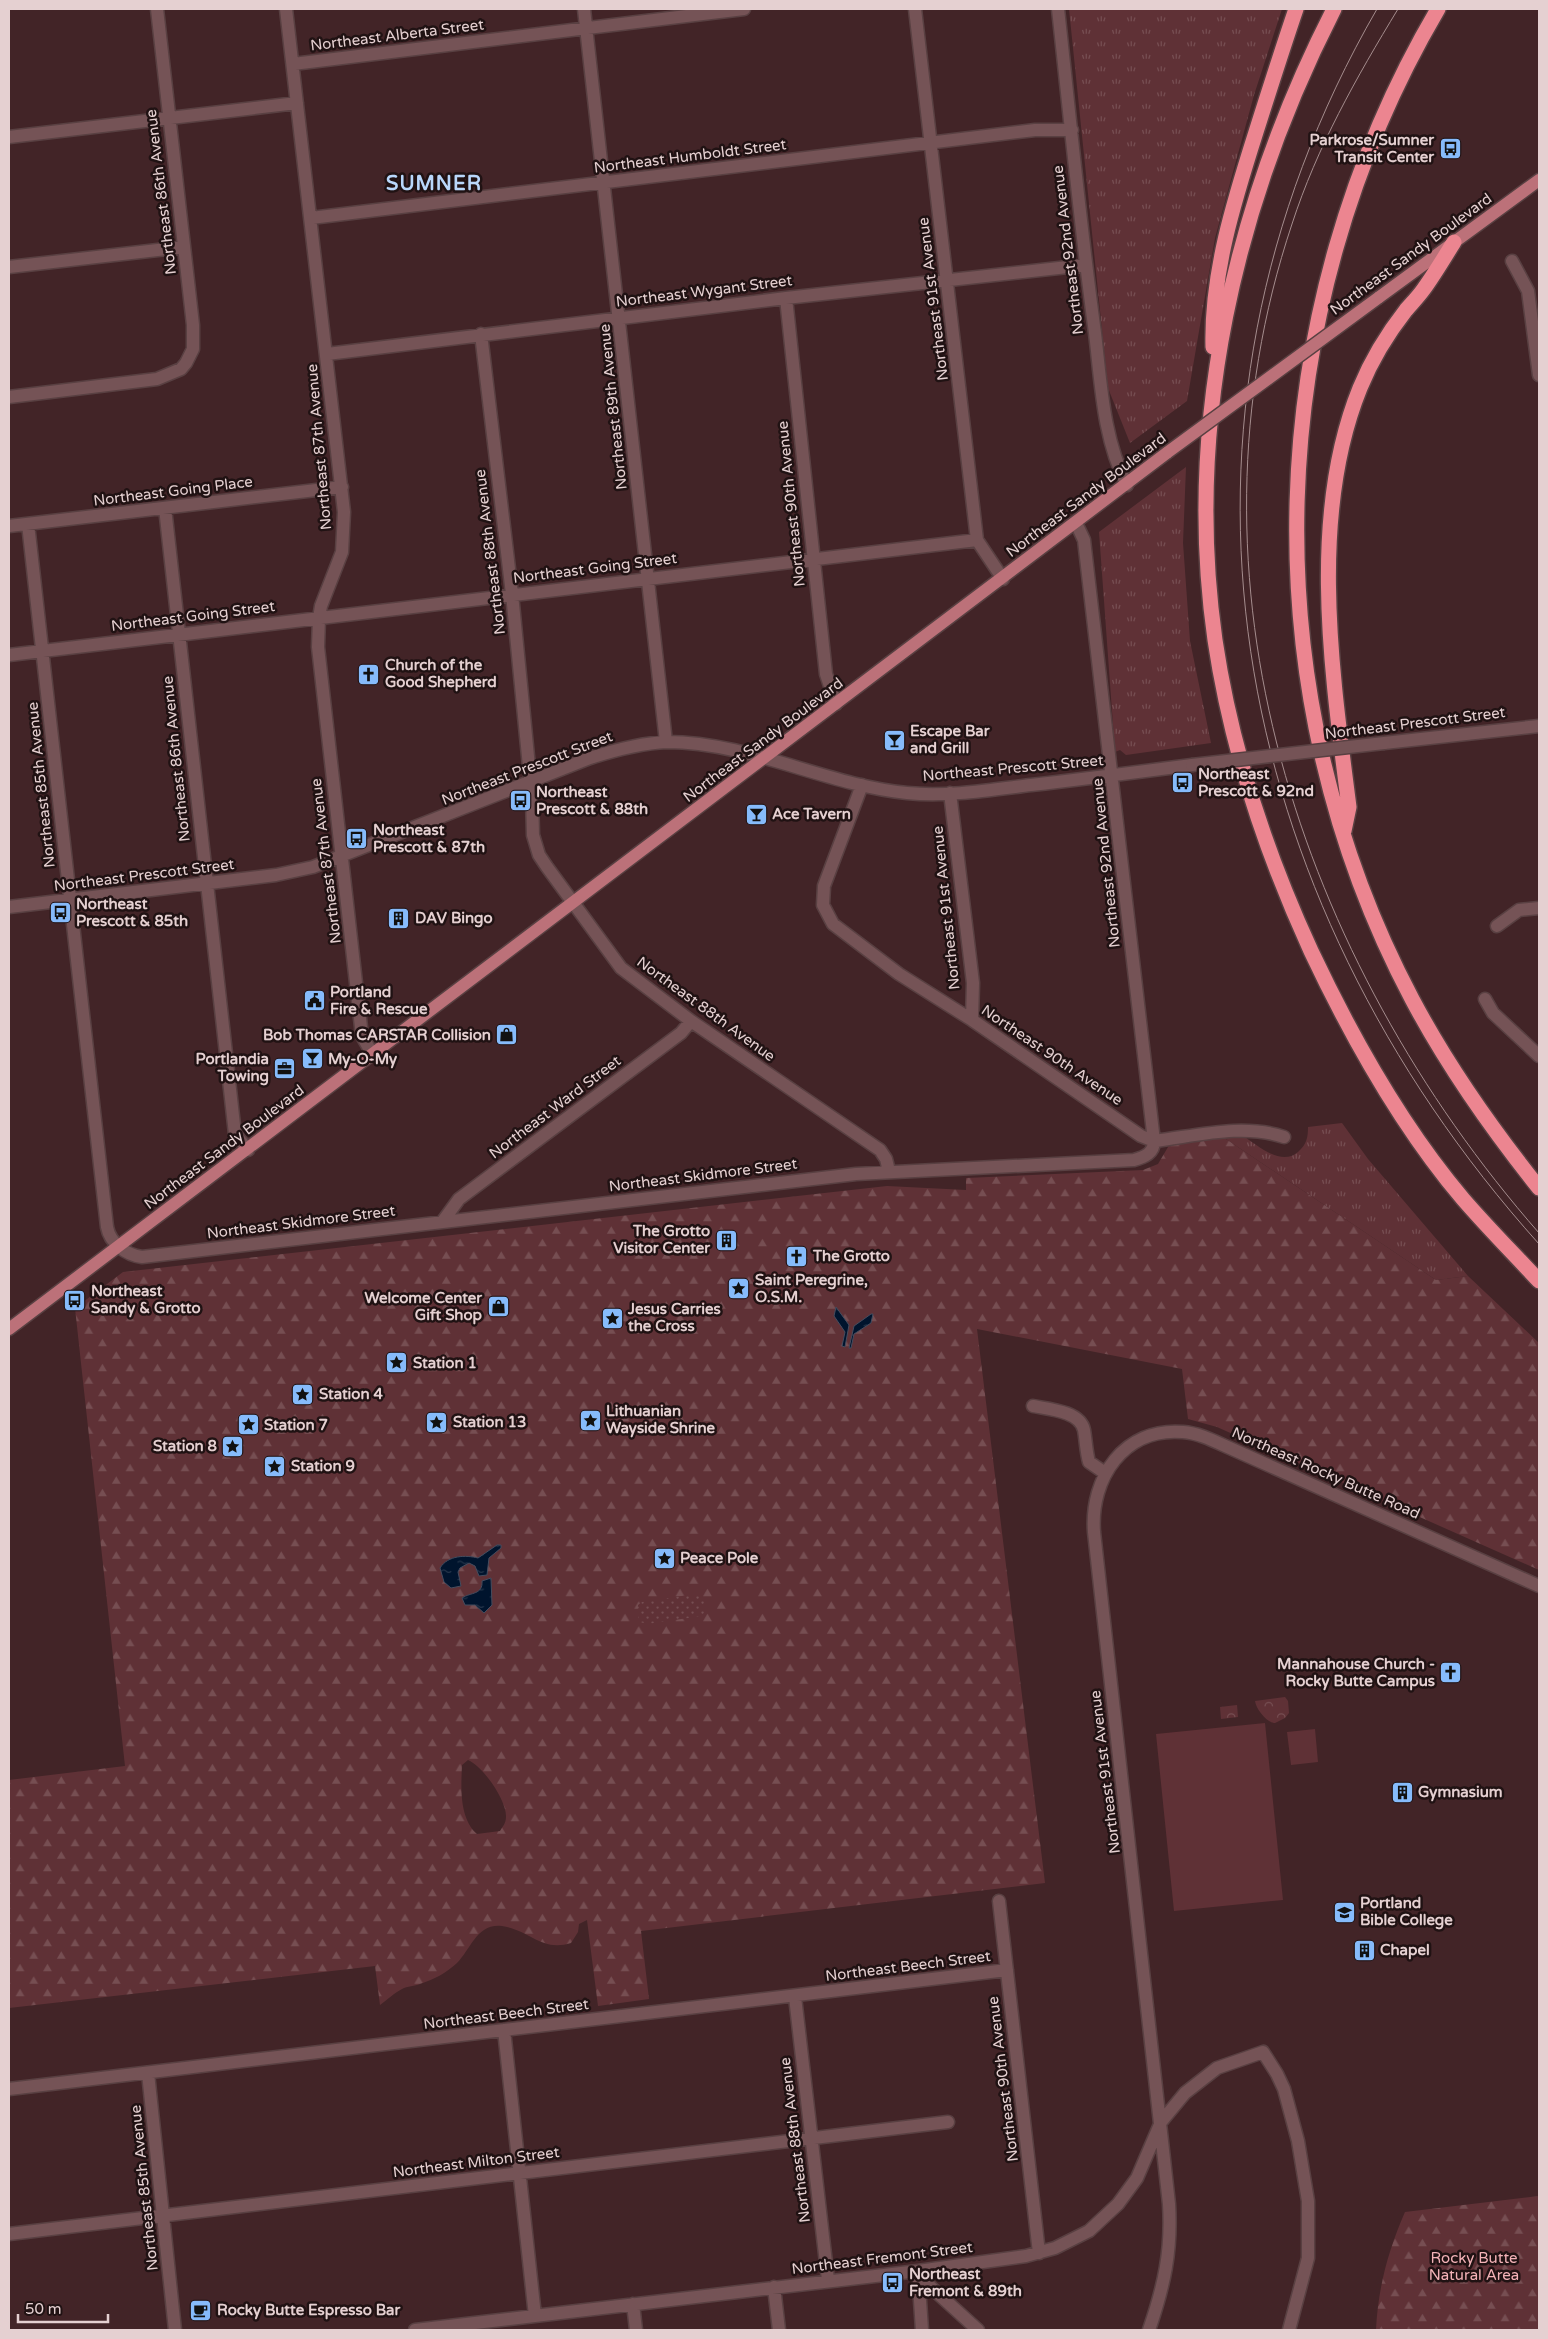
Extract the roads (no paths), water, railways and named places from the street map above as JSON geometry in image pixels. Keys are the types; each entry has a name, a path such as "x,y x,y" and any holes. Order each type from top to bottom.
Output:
{"highway":[{"path":"1216,376 1213,345 1214,310 1225,244 1248,157 1296,9"},
{"path":"1334,9 1298,82 1264,172 1231,290 1216,376 1210,418 1206,508 1211,605 1222,684 1250,792 1271,854 1286,894 1322,975 1342,1014 1425,1149 1462,1198 1539,1281"},
{"path":"1438,9 1384,111 1348,203 1320,309 1301,422 1296,506 1302,639 1315,726 1343,835 1373,915 1419,1013 1462,1087 1539,1188"},
{"path":"1343,835 1349,806 1332,680 1329,626 1331,528 1334,490 1341,452 1360,387 1374,360 1406,311 1423,291 1454,242"}],"main road":[{"name":"Northeast Sandy Boulevard","path":"9,1330 1127,485 1168,452 1539,180"}],"street":[{"name":"Northeast 86th Avenue","path":"9,398 157,379 181,369 193,349 193,325 157,9"},
{"name":"Northeast 87th Avenue","path":"286,9 342,487 344,529 342,552 319,618 318,647 362,1036 373,1055"},
{"name":"Northeast 89th Avenue","path":"584,9 666,742"},
{"name":"Northeast Alberta Street","path":"293,64 744,9"},
{"name":"Northeast 91st Avenue","path":"915,9 948,280 976,540 1002,579"},
{"name":"Northeast 92nd Avenue","path":"1058,9 1072,130 1075,178 1105,410 1117,465 1127,485"},
{"path":"9,137 298,103"},
{"name":"Northeast Humboldt Street","path":"311,218 1035,130 1072,130"},
{"path":"9,267 184,247"},
{"path":"1512,261 1528,291 1539,375"},
{"name":"Northeast Wygant Street","path":"327,354 786,298 1086,265"},
{"name":"Northeast 90th Avenue","path":"786,298 826,674 836,704"},
{"name":"Northeast 88th Avenue","path":"481,334 512,594 530,782 532,824 536,847 547,867 621,968 691,1021 880,1150 886,1159 889,1171"},
{"name":"Northeast Going Place","path":"9,526 342,487"},
{"name":"Northeast 86th Avenue","path":"165,508 235,1134 248,1150"},
{"name":"Northeast 92nd Avenue","path":"1076,523 1084,540 1113,775 1154,1141"},
{"name":"Northeast 85th Avenue","path":"28,524 106,1227 108,1233 119,1247"},
{"name":"Northeast Going Street","path":"9,655 976,540"},
{"name":"Northeast Prescott Street","path":"9,907 296,872 342,858 607,752 666,742 715,747 862,785 908,793 950,793 1539,726"},
{"name":"Northeast 90th Avenue","path":"862,785 824,886 825,911 833,924 899,974 972,1020 1141,1136 1154,1141"},
{"name":"Northeast 91st Avenue","path":"950,793 972,983 972,1020"},
{"path":"1497,926 1519,910 1539,908"},
{"path":"1485,999 1493,1013 1539,1056"},
{"name":"Northeast Ward Street","path":"443,1221 459,1199 681,1033 691,1021"},
{"path":"1154,1141 1239,1130 1263,1132 1284,1137"},
{"name":"Northeast Skidmore Street","path":"119,1247 129,1254 142,1257 889,1171 1134,1160 1143,1158 1150,1152 1154,1147 1154,1141"},
{"path":"1033,1406 1075,1418 1084,1429 1089,1462 1104,1473"},
{"name":"Northeast Rocky Butte Road","path":"1104,1473 1123,1451 1140,1440 1163,1432 1190,1433 1223,1445 1539,1586"},
{"name":"Northeast 91st Avenue","path":"1104,1473 1098,1487 1093,1509 1095,1539 1161,2122"},
{"name":"Northeast 90th Avenue","path":"998,1901 1039,2253"},
{"name":"Northeast Beech Street","path":"9,2089 795,1997 1007,1970"},
{"name":"Northeast 88th Avenue","path":"795,1997 828,2280"},
{"path":"504,2030 535,2316"},
{"name":"Northeast Fremont Street","path":"415,2330 828,2280 918,2271 1039,2253 1067,2243 1089,2231 1118,2204 1136,2178 1161,2122 1184,2092 1216,2068 1263,2052 1284,2089 1298,2141 1308,2201 1308,2258 1289,2330"},
{"name":"Northeast 85th Avenue","path":"148,2072 175,2330"},
{"name":"Northeast Milton Street","path":"9,2234 948,2122"},
{"path":"1149,2330 1166,2272 1170,2239 1170,2204 1161,2122"},
{"path":"918,2271 922,2330"},
{"path":"918,2271 923,2280 978,2330"},
{"path":"774,2287 778,2330"},
{"path":"633,2304 636,2330"}],"water":[{"path":"836,1307 849,1325 845,1347 842,1346 845,1332 834,1316"},
{"path":"873,1314 871,1323 854,1334 851,1348 849,1348 854,1326"},
{"path":"497,1545 501,1545 501,1548 489,1558 487,1575 479,1576 475,1566 469,1563 460,1568 458,1572 461,1586 451,1588 444,1582 440,1568 443,1564 452,1558 463,1556 478,1558"},
{"path":"491,1578 492,1605 484,1613 475,1605 465,1605 462,1598 481,1589 482,1581"}],"tram line":[{"path":"1377,9 1302,167 1257,328 1240,490 1251,651 1287,809 1348,962 1432,1108 1539,1244"},
{"path":"1398,9 1367,61 1325,140 1302,195 1292,224 1259,358 1247,493 1255,627 1281,759 1324,887 1382,1010 1455,1126 1539,1233"}],"place":[{"name":"Parkrose/Sumner Transit Center","path":"1450,149"},
{"name":"Church of the Good Shepherd","path":"369,674"},
{"name":"Escape Bar and Grill","path":"894,740"},
{"name":"Northeast Prescott & 92nd","path":"1182,783"},
{"name":"Northeast Prescott & 88th","path":"520,801"},
{"name":"Ace Tavern","path":"756,814"},
{"name":"Northeast Prescott & 87th","path":"357,839"},
{"name":"Northeast Prescott & 85th","path":"60,913"},
{"name":"DAV Bingo","path":"399,918"},
{"name":"Portland Fire & Rescue","path":"314,1001"},
{"name":"Bob Thomas CARSTAR Collision","path":"507,1035"},
{"name":"My-O-My","path":"312,1059"},
{"name":"Portlandia Towing","path":"285,1068"},
{"name":"The Grotto Visitor Center","path":"726,1240"},
{"name":"The Grotto","path":"797,1256"},
{"name":"Saint Peregrine, O.S.M.","path":"739,1289"},
{"name":"Northeast Sandy & Grotto","path":"75,1300"},
{"name":"Welcome Center Gift Shop","path":"498,1307"},
{"name":"Jesus Carries the Cross","path":"612,1318"},
{"name":"Station 1","path":"397,1363"},
{"name":"Station 4","path":"303,1394"},
{"name":"Lithuanian Wayside Shrine","path":"590,1420"},
{"name":"Station 13","path":"437,1422"},
{"name":"Station 7","path":"248,1425"},
{"name":"Station 8","path":"233,1446"},
{"name":"Station 9","path":"275,1466"},
{"name":"Peace Pole","path":"664,1558"},
{"name":"Mannahouse Church - Rocky Butte Campus","path":"1451,1673"},
{"name":"Gymnasium","path":"1402,1792"},
{"name":"Portland Bible College","path":"1344,1912"},
{"name":"Chapel","path":"1364,1950"},
{"name":"Northeast Fremont & 89th","path":"893,2283"},
{"name":"Rocky Butte Espresso Bar","path":"201,2310"}],"district":[{"name":"SUMNER","path":"434,183"}],"park label":[{"name":"Rocky Butte Natural Area","path":"1474,2266"}]}
